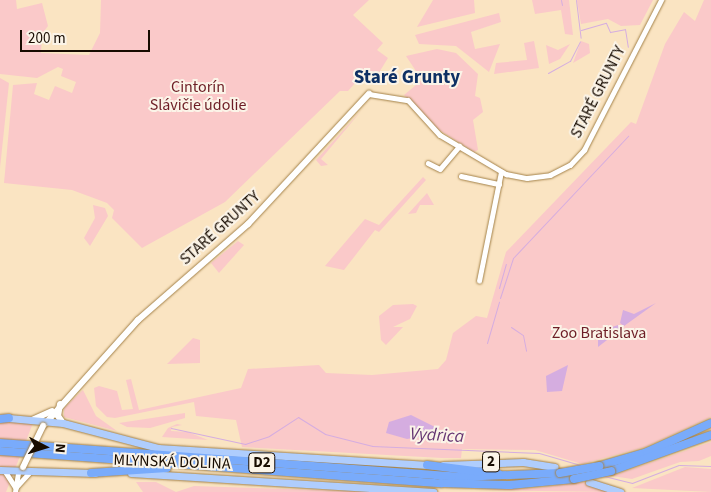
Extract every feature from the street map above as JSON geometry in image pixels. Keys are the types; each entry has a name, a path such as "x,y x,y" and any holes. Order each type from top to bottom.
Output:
{"highway":[{"path":"0,418 9,418"},
{"name":"D2","path":"0,443 459,477 525,477 557,470 599,466 647,452 711,423"},
{"name":"D2","path":"0,451 477,485 574,479 611,471 711,435"},
{"path":"427,466 525,477"},
{"path":"91,473 215,467"}],"main road":[{"name":"MLYNSKÁ DOLINA","path":"9,418 32,420 45,424 63,423 158,448 427,466 515,462 557,470"},
{"name":"MLYNSKÁ DOLINA","path":"3,470 23,473 91,473 433,492"},
{"path":"589,482 620,492"}],"street":[{"name":"STARÉ GRUNTY","path":"23,473 45,424 60,403 152,307 248,224 369,94 408,100 436,131 501,172 541,178 579,157 661,0"},
{"path":"428,163 440,168 459,146"},
{"path":"479,281 501,172"},
{"path":"461,176 499,184"},
{"path":"60,403 58,416 63,423"},
{"path":"32,420 53,411"},
{"path":"3,470 15,490"},
{"path":"15,490 23,473"}],"green space":[{"name":"Cintorín Slávičie údolie","path":"0,0 16,0 17,9 42,3 48,26 42,34 41,53 89,55 100,33 101,0 369,0 353,15 383,43 377,50 388,58 375,79 364,73 348,91 340,91 225,202 142,248 112,218 114,210 107,203 72,190 4,183 13,85 37,83 34,94 49,100 55,86 72,93 76,82 61,76 63,69 58,67 37,78 0,74"},
{"path":"433,0 474,0 475,13 417,27"},
{"path":"532,0 569,0 573,35 565,34 561,10 535,14"},
{"path":"577,0 653,0 640,25 621,26 608,19 581,24"},
{"name":"Zoo Bratislava","path":"704,0 711,0 711,417 645,447 582,464 535,450 462,449 461,458 442,458 242,447 236,420 196,416 194,402 115,418 107,417 96,406 94,388 99,386 117,391 122,410 133,409 126,380 131,379 139,410 241,388 248,369 319,365 326,373 372,375 438,369 446,360 453,333 476,316 487,318 506,252 631,122 636,124 665,44 684,12 695,21"},
{"path":"499,13 501,22 471,32 475,49 500,44 489,72 456,46 419,44 415,35"},
{"path":"534,41 539,68 494,74 496,63 527,60 524,43"},
{"path":"581,41 589,44 590,53 573,63"},
{"path":"570,44 560,59 549,64 546,45 558,50"},
{"path":"437,49 456,53 478,74 475,96 480,98 483,112 473,120 478,150 474,152 436,128 404,95 422,80 406,56"},
{"path":"0,78 9,83 0,168"},
{"path":"362,110 321,159 328,165 321,166 316,160"},
{"path":"423,177 426,180 379,232 375,230 344,270 325,266 365,219 379,225"},
{"path":"427,193 434,205 420,205 416,213 408,214"},
{"path":"93,205 105,208 108,216 90,246 84,238 95,218"},
{"path":"238,241 244,245 219,273 211,263"},
{"path":"413,304 417,306 410,319 393,327 403,327 386,345 381,340 379,316 393,305"},
{"path":"193,338 200,340 200,363 167,364"},
{"path":"83,390 96,416 117,431 64,417 64,408"},
{"path":"185,413 185,418 150,428 127,427 119,423"},
{"path":"0,418 33,423 6,492 0,492"},
{"path":"177,424 182,425 172,427 171,431 188,432 208,440 162,437 168,428"},
{"path":"711,442 711,456 699,461 680,462 632,479 612,476"},
{"path":"685,467 711,469 711,492 632,488"},
{"path":"136,482 156,482 176,492 143,492"},
{"path":"583,482 608,492 484,490 536,488"},
{"path":"194,486 381,492 176,492"}],"shaded area":[{"path":"656,303 624,326 620,323 623,310 634,314"},
{"path":"618,325 620,330 598,347 598,332"},
{"path":"568,365 562,391 547,392 546,376"},
{"path":"411,415 435,427 436,434 407,439 386,433 389,422"}],"waterway":[{"path":"561,0 562,5"},
{"path":"576,0 581,38"},
{"path":"581,30 606,23 610,32 625,29 628,47"},
{"path":"548,73 570,61 580,41"},
{"path":"500,298 513,258 628,136"},
{"path":"499,288 506,264"},
{"path":"487,343 499,302"},
{"path":"511,327 523,335 526,351"},
{"name":"Vydrica","path":"171,428 245,444 269,436 298,417 325,434 372,446 539,453 580,465"},
{"name":"Vydrica","path":"604,476 632,483 679,465 711,466"}],"district":[{"name":"Staré Grunty","path":"407,78"}]}
